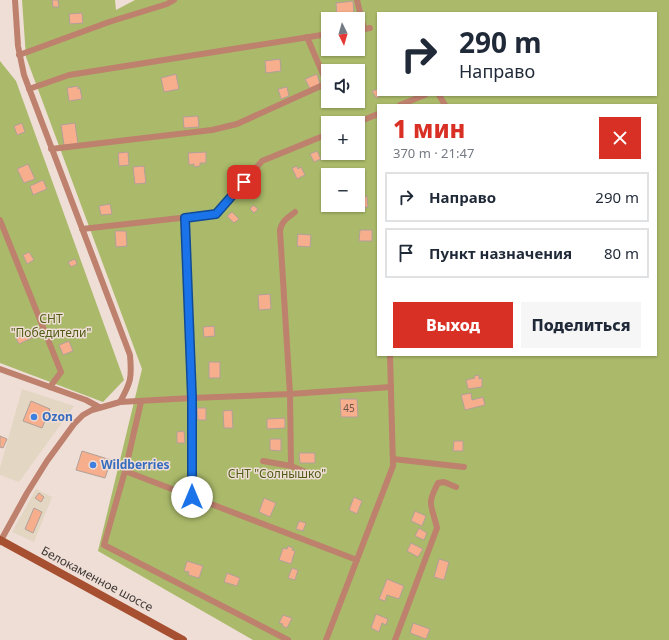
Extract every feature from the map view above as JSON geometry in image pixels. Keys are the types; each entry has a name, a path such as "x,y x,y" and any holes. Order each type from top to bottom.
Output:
{"main road":[{"name":"Белокаменное шоссе","path":"0,541 183,640"}],"street":[{"path":"15,0 19,55 24,75 130,355 130,384 120,402"},
{"path":"19,55 109,22 167,4 174,0"},
{"path":"357,0 360,12"},
{"path":"29,89 69,75 321,35"},
{"path":"52,149 212,130 238,124 323,85 326,79 307,37"},
{"path":"402,104 422,96"},
{"path":"365,119 377,114"},
{"path":"82,229 216,214 262,161 321,137"},
{"path":"291,466 290,394 280,231 284,221 295,212"},
{"path":"185,218 192,398 192,497"},
{"path":"0,220 62,372 50,387"},
{"path":"326,640 393,466 390,356"},
{"path":"0,369 86,400 99,407"},
{"path":"0,541 27,493 60,442 83,415 99,407 120,402 290,394 391,387"},
{"path":"141,402 125,471 104,545 288,640"},
{"path":"393,459 464,467"},
{"path":"263,461 291,466 308,473"},
{"path":"125,471 356,560"},
{"path":"394,640 437,528 430,502 434,491 438,483 444,482 456,487"}],"shaded area":[{"path":"22,389 74,406 19,482 0,475 0,468"},
{"path":"36,489 52,497 34,542 12,532"}],"green space":[{"name":"СНТ \"Солнышко\"","path":"22,0 115,0 116,10 135,0 669,0 669,640 253,640 98,551 142,369 26,57"},
{"name":"СНТ \"Победители\"","path":"0,61 16,81 124,380 103,402 0,363"}],"building":[{"path":"52,0 58,0 59,7 53,7"},
{"path":"353,1 354,12 337,12 336,3"},
{"path":"82,13 83,23 70,24 69,14"},
{"path":"280,59 281,71 266,73 265,61"},
{"path":"176,74 179,89 164,92 161,78"},
{"path":"317,74 320,84 310,89 305,79"},
{"path":"78,86 78,89 80,88 82,99 69,101 67,88"},
{"path":"287,87 289,96 281,99 278,89"},
{"path":"377,89 377,96 380,96 376,98 372,91"},
{"path":"198,116 199,127 184,128 183,117"},
{"path":"22,123 25,132 17,135 14,126"},
{"path":"75,123 78,144 64,145 61,125"},
{"path":"317,151 321,159 314,162 310,154"},
{"path":"128,152 129,165 119,166 118,153"},
{"path":"206,152 206,163 200,163 200,166 194,167 194,164 189,165 188,153"},
{"path":"28,164 35,179 24,183 17,169"},
{"path":"144,166 146,183 135,184 133,167"},
{"path":"297,166 298,169 301,167 305,175 297,179 292,168"},
{"path":"43,180 47,189 33,195 30,186"},
{"path":"365,196 367,196 368,207 365,207"},
{"path":"110,204 112,214 101,215 99,206"},
{"path":"253,205 258,209 254,213 250,209"},
{"path":"232,212 239,219 234,223 227,216"},
{"path":"360,230 372,230 372,241 359,241"},
{"path":"115,231 126,231 127,246 116,247"},
{"path":"298,234 311,235 310,247 297,246"},
{"path":"29,252 34,260 27,264 23,255"},
{"path":"75,259 77,264 71,267 68,262"},
{"path":"270,294 271,309 259,310 258,295"},
{"path":"214,326 215,336 204,337 203,327"},
{"path":"29,332 32,338 19,344 16,338"},
{"path":"69,341 73,351 63,355 59,345"},
{"path":"209,362 220,362 220,378 209,378"},
{"path":"479,375 479,379 482,378 482,387 468,389 466,380 475,378 474,376"},
{"path":"471,393 472,400 483,397 485,405 465,410 461,395"},
{"path":"340,399 357,399 358,417 341,417"},
{"path":"31,401 50,409 42,428 23,421"},
{"path":"197,408 206,408 206,420 198,420"},
{"path":"232,410 233,428 224,428 223,411"},
{"path":"285,418 285,428 267,429 267,419"},
{"path":"184,431 185,443 177,443 177,432"},
{"path":"0,436 7,439 3,448 0,447"},
{"path":"270,439 281,439 281,451 270,450"},
{"path":"454,441 463,441 463,451 453,451"},
{"name":"Wildberries","path":"82,451 111,460 105,478 76,470"},
{"path":"299,453 315,453 315,463 300,463"},
{"path":"39,493 44,497 41,502 35,498"},
{"path":"354,497 362,501 357,514 349,510"},
{"path":"264,498 276,503 270,517 259,512"},
{"path":"34,508 42,512 33,533 25,529"},
{"path":"415,511 426,516 422,526 411,521"},
{"path":"299,521 306,523 303,531 296,529"},
{"path":"419,528 427,533 424,540 415,536"},
{"path":"411,543 423,549 418,557 407,551"},
{"path":"288,546 293,548 292,550 295,551 291,564 279,560 283,548 287,549"},
{"path":"439,559 449,562 444,580 434,577"},
{"path":"187,561 203,566 199,578 188,575 189,572 184,571"},
{"path":"292,568 298,570 295,580 288,578"},
{"path":"227,573 240,578 237,586 224,582"},
{"path":"387,579 404,586 399,599 387,595 385,601 379,599"},
{"path":"376,614 388,619 386,625 382,623 379,632 371,628"},
{"path":"283,615 292,618 287,628 282,626 283,624 279,623"},
{"path":"413,623 430,629 426,639 410,633"}],"place":[{"name":"Ozon","path":"34,417"},
{"name":"Wildberries","path":"93,465"}],"route":[{"path":"192,497 192,398 185,218 216,214 244,182"}]}
